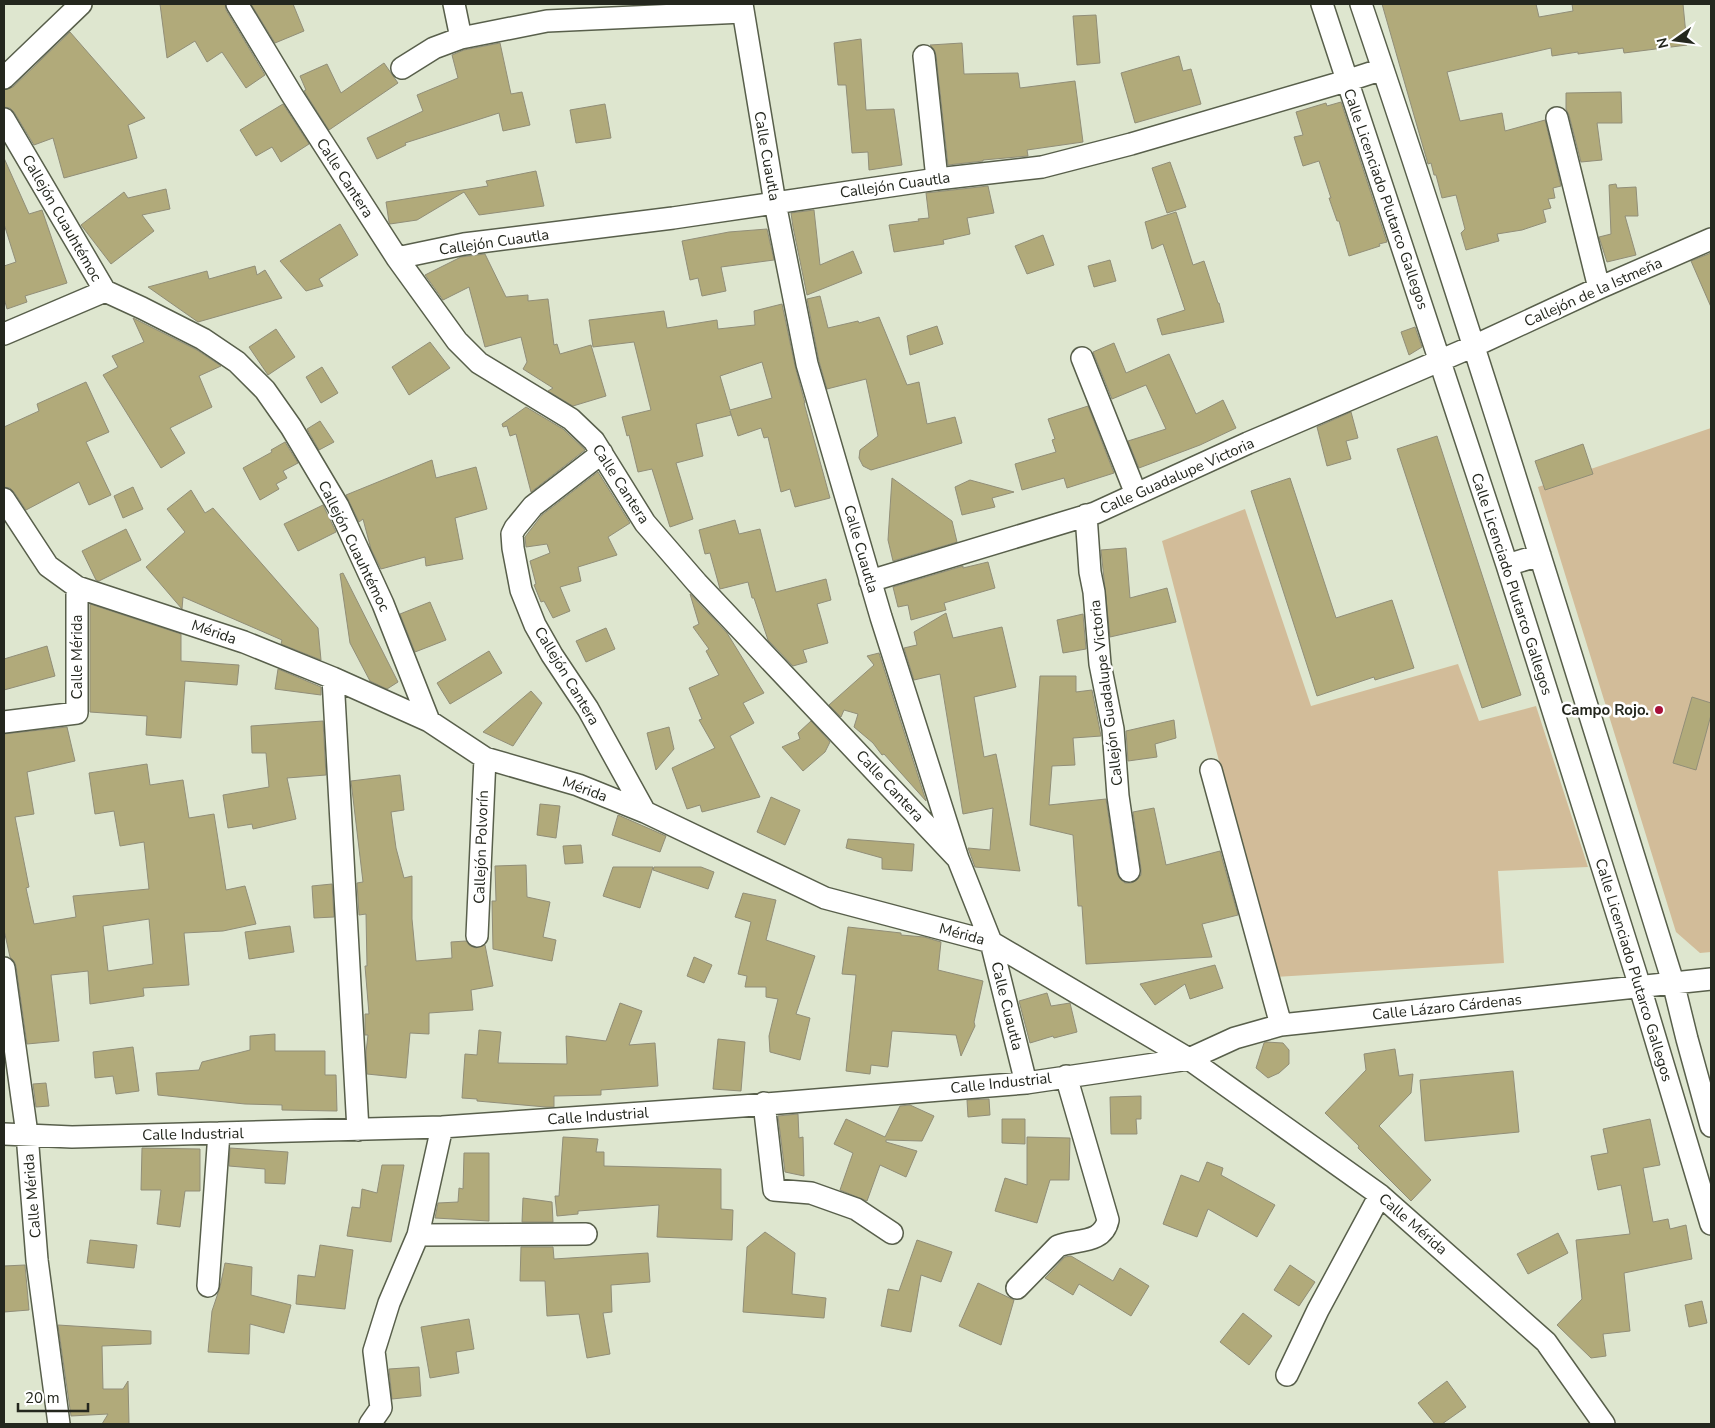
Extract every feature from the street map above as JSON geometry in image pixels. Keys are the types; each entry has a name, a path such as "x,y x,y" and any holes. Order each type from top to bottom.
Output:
{"street":[{"name":"Calle Cantera","path":"237,4 292,95 397,258 457,341 479,363 571,419 594,441 645,522 696,583 958,859"},
{"path":"454,4 461,38"},
{"name":"Calle Licenciado Plutarco Gallegos","path":"1322,4 1346,82 1440,360 1506,565 1639,986 1711,1224"},
{"name":"Calle Licenciado Plutarco Gallegos","path":"1361,4 1474,346 1540,555 1673,982 1711,1126"},
{"path":"4,78 74,6"},
{"path":"402,68 434,48 461,38 547,21 742,8"},
{"name":"Calle Cuautla","path":"742,8 775,203 807,364 870,581 958,859 991,942 1026,1082"},
{"path":"924,56 937,179"},
{"name":"Callejón Cuautla","path":"397,258 464,244 673,218 937,179 1042,167 1131,144 1346,82 1383,69"},
{"path":"1557,118 1599,288"},
{"name":"Callejón Cuauhtémoc","path":"4,119 104,291 203,338 237,362 265,390 291,427 338,506 383,604 429,721"},
{"name":"Callejón de la Istmeña","path":"1474,346 1711,239"},
{"name":"Callejón Cuauhtémoc","path":"4,334 104,291"},
{"name":"Calle Guadalupe Victoria","path":"870,581 1086,515 1474,346"},
{"path":"1082,358 1136,494"},
{"name":"Callejón Cantera","path":"602,453 533,506 512,534 513,548 520,590 535,625 552,655 588,709 645,812"},
{"name":"Mérida","path":"4,499 48,566 77,587 244,642 333,678 429,721 485,758 578,785 645,812 825,898 991,942 1189,1059"},
{"name":"Callejón Guadalupe Victoria","path":"1086,515 1100,664 1113,729 1118,796 1129,871"},
{"path":"1506,565 1540,555"},
{"name":"Calle Mérida","path":"4,722 78,712 77,587"},
{"path":"333,678 358,1130"},
{"name":"Callejón Polvorín","path":"477,936 485,758"},
{"path":"1211,770 1280,1024"},
{"name":"Calle Mérida","path":"4,968 27,1134 37,1260 59,1424"},
{"name":"Calle Lázaro Cárdenas","path":"1189,1059 1235,1038 1280,1024 1711,979"},
{"name":"Calle Mérida","path":"1189,1059 1380,1195 1546,1342 1604,1424"},
{"name":"Calle Industrial","path":"4,1134 72,1137 442,1127 1026,1082 1189,1059"},
{"path":"1017,1288 1058,1246 1096,1238 1107,1228 1108,1220 1066,1076"},
{"path":"764,1103 774,1190 811,1193 856,1209 892,1233"},
{"path":"370,1424 381,1408 374,1351 389,1303 418,1235 442,1127"},
{"path":"208,1286 219,1133"},
{"path":"1287,1375 1318,1310 1380,1195"},
{"path":"418,1235 586,1234"}],"shaded area":[{"name":"Campo Rojo.","path":"1711,428 1711,952 1700,953 1676,932 1538,487"},
{"path":"1245,509 1311,706 1458,664 1479,721 1536,706 1588,867 1498,871 1504,963 1275,977 1162,541"}],"building":[{"path":"160,4 225,4 226,10 265,75 246,88 222,52 207,62 195,41 167,58"},
{"path":"251,4 293,4 304,31 275,43"},
{"path":"1382,4 1536,4 1539,17 1573,11 1572,4 1683,4 1687,45 1624,53 1623,48 1552,56 1551,48 1447,72 1460,121 1502,113 1505,131 1545,120 1561,186 1553,188 1555,198 1548,199 1551,208 1543,210 1546,222 1522,230 1497,234 1499,241 1466,250 1461,233 1465,229 1456,195 1442,198 1436,175 1434,175 1431,163 1428,164"},
{"path":"1096,15 1100,63 1077,65 1073,16"},
{"path":"70,32 145,118 128,125 137,158 64,178 53,138 34,145 14,112 10,108 4,107 4,90 13,87"},
{"path":"861,39 866,110 894,109 902,165 869,170 868,152 852,153 846,85 838,85 834,43"},
{"path":"500,43 511,94 522,92 530,125 503,131 499,113 405,143 406,145 377,159 367,138 423,111 417,95 458,78 452,55 464,50"},
{"path":"962,43 964,74 1018,73 1020,88 1075,81 1083,142 1027,150 1028,156 948,165 936,55 930,45"},
{"path":"1179,56 1183,71 1191,69 1201,104 1135,123 1121,73"},
{"path":"384,63 398,83 329,130 304,91 306,90 300,76 327,64 341,93"},
{"path":"1621,92 1622,123 1597,123 1602,160 1581,162 1566,109 1566,93"},
{"path":"1341,102 1387,242 1349,256 1339,221 1337,221 1329,198 1331,198 1319,161 1303,166 1294,137 1303,135 1296,112 1326,103 1327,106"},
{"path":"283,104 309,144 281,162 272,147 256,156 240,130"},
{"path":"605,104 611,138 576,143 570,110"},
{"path":"4,158 29,214 42,210 67,283 25,296 27,302 7,309 4,298 4,266 16,262 4,224"},
{"path":"1170,162 1186,207 1167,213 1152,168"},
{"path":"536,171 544,206 479,215 464,192 417,220 390,224 389,222 386,202 488,186 486,181"},
{"path":"1616,184 1617,188 1636,187 1638,216 1625,216 1636,255 1607,262 1599,237 1611,234 1609,185"},
{"path":"988,186 994,213 967,218 970,234 943,240 944,244 894,252 889,225 929,218 926,193"},
{"path":"166,189 170,209 142,215 154,231 111,264 81,225 124,192 128,198"},
{"path":"814,210 820,265 853,251 862,273 807,295 791,213"},
{"path":"1176,212 1193,265 1204,261 1224,322 1162,335 1157,319 1185,310 1163,244 1152,249 1145,222"},
{"path":"340,224 358,255 319,279 323,286 306,291 280,261"},
{"path":"767,229 774,260 721,267 726,291 702,296 698,278 690,280 682,241 729,232"},
{"path":"1043,235 1054,265 1027,274 1015,246"},
{"path":"1711,253 1711,307 1691,261"},
{"path":"485,254 506,297 528,295 528,301 548,299 554,345 557,344 560,354 591,345 606,396 573,406 548,391 553,388 523,369 527,362 521,337 485,347 469,287 443,300 425,275 461,257"},
{"path":"1110,260 1116,281 1094,287 1088,266"},
{"path":"255,266 257,275 265,270 282,298 198,322 148,287 207,271 209,279"},
{"path":"820,296 828,328 858,321 859,323 879,317 907,385 919,382 927,424 955,417 962,443 871,470 863,466 859,458 860,450 878,436 866,379 827,389 819,361 807,299"},
{"path":"782,304 804,403 830,498 795,507 790,489 781,492 768,437 764,438 761,428 738,436 730,411 731,415 696,424 703,456 676,463 693,519 670,527 652,469 638,472 629,435 627,436 622,417 651,410 634,342 593,347 589,320 664,311 667,328 717,320 718,329 755,325 754,311","holes":["762,362 772,398 730,410 720,376"]},
{"path":"133,318 197,350 221,366 199,376 212,407 170,428 185,453 161,468 103,375 118,367 112,356 144,342"},
{"path":"937,326 943,344 910,355 907,336"},
{"path":"1415,327 1422,347 1409,355 1401,332"},
{"path":"276,329 295,357 268,375 249,347"},
{"path":"430,342 450,368 409,395 392,367"},
{"path":"1114,343 1126,373 1169,354 1196,414 1223,400 1236,428 1200,445 1139,468 1128,441 1166,429 1146,385 1112,399 1093,352"},
{"path":"322,367 338,393 321,403 306,377"},
{"path":"86,382 109,432 86,442 111,495 89,505 79,482 26,510 14,492 10,488 4,487 4,427 39,411 37,404"},
{"path":"1088,406 1114,473 1067,488 1064,478 1022,490 1015,464 1056,452 1052,440 1055,439 1048,419"},
{"path":"526,407 563,429 585,450 531,492 516,434 510,436 507,426 503,427 502,424"},
{"path":"1351,412 1358,438 1346,441 1351,459 1327,466 1317,427"},
{"path":"320,421 334,442 319,450 307,429"},
{"path":"1437,436 1521,695 1482,708 1397,449"},
{"path":"285,442 298,463 283,471 287,478 276,484 279,489 260,500 243,468 272,452 271,450"},
{"path":"1583,444 1593,474 1545,490 1535,461"},
{"path":"432,460 436,478 476,467 487,509 455,518 463,559 426,566 425,557 381,569 371,549 363,519 359,522 346,495"},
{"path":"598,472 630,523 608,537 617,555 578,567 581,581 560,587 570,611 553,618 544,601 541,602 534,585 536,584 530,561 550,553 547,544 526,547 525,537 542,515"},
{"path":"892,478 952,521 957,542 893,561 888,540"},
{"path":"1290,478 1336,618 1392,600 1414,668 1375,680 1374,677 1317,696 1251,491"},
{"path":"970,480 1014,492 992,498 995,507 962,515 955,487"},
{"path":"133,487 143,509 123,518 114,496"},
{"path":"191,490 205,513 213,508 318,628 321,660 281,644 282,640 183,597 182,609 146,567 185,532 167,509"},
{"path":"323,505 336,532 298,551 284,524"},
{"path":"735,520 739,534 760,529 776,592 826,579 831,600 817,604 828,643 803,650 807,662 793,666 768,640 748,582 720,589 710,553 705,554 699,530"},
{"path":"126,529 141,560 99,581 96,580 82,551"},
{"path":"1126,548 1130,598 1167,588 1176,622 1110,637 1101,550"},
{"path":"988,562 995,588 944,603 946,610 911,620 908,605 898,607 893,587 963,566 963,568"},
{"path":"343,573 398,682 387,689 370,681 350,643 340,574"},
{"path":"690,594 727,633 764,693 743,703 754,723 730,736 760,797 702,812 700,805 687,809 672,768 715,748 699,720 702,719 689,688 719,675 706,651 709,649 693,627 699,624"},
{"path":"430,602 446,640 415,652 400,614"},
{"path":"90,604 181,634 181,661 239,665 237,685 185,681 181,738 146,735 147,716 90,712"},
{"path":"946,613 953,638 1002,627 1016,687 974,697 984,757 996,754 1020,871 975,867 968,848 990,850 993,808 963,814 940,674 914,680 904,648 917,645 914,632"},
{"path":"1083,614 1086,649 1063,653 1057,620"},
{"path":"606,628 615,649 586,662 576,641"},
{"path":"47,646 55,676 4,690 4,659"},
{"path":"489,651 502,673 450,704 437,683"},
{"path":"879,653 926,801 884,754 882,755 873,743 854,727 858,714 844,710 841,717 829,705 874,665 867,656"},
{"path":"278,669 321,687 321,695 275,689"},
{"path":"1040,676 1076,676 1076,692 1092,690 1101,736 1073,738 1075,765 1052,766 1049,805 1106,799 1117,873 1120,879 1125,883 1131,883 1141,875 1133,812 1154,808 1166,865 1220,851 1238,915 1202,924 1212,957 1086,964 1082,906 1078,906 1073,835 1030,825"},
{"path":"531,691 542,703 513,746 483,732"},
{"path":"1692,697 1711,703 1711,715 1696,770 1673,763"},
{"path":"1174,720 1176,738 1155,744 1157,757 1128,761 1126,731"},
{"path":"323,721 326,775 287,778 296,819 253,829 252,824 228,828 223,795 269,787 266,753 252,753 251,726"},
{"path":"811,721 830,742 825,752 803,771 782,747 800,739 798,733"},
{"path":"67,727 75,761 27,772 34,814 15,817 29,887 26,888 34,924 76,917 73,896 149,889 144,842 120,846 114,811 95,814 89,773 147,764 150,785 183,780 189,818 214,814 226,890 245,886 256,924 223,931 184,933 189,985 143,988 144,996 90,1004 88,971 51,975 59,1041 27,1044 16,966 10,957 4,930 4,734","holes":["149,919 153,964 108,971 103,926"]},
{"path":"669,727 674,749 656,770 647,733"},
{"path":"400,775 404,810 391,812 396,848 404,878 412,876 412,919 416,961 452,958 451,942 466,941 470,946 476,948 485,945 493,986 471,990 473,1010 429,1013 429,1034 410,1033 406,1078 367,1074 366,1052 368,1035 365,1035 365,1014 369,1014 365,966 367,966 366,914 359,915 357,883 363,882 351,781"},
{"path":"771,797 800,810 785,845 757,832"},
{"path":"540,804 560,806 556,838 537,835"},
{"path":"618,815 666,836 660,852 612,835"},
{"path":"848,839 914,844 912,871 882,869 882,858 846,848"},
{"path":"581,845 583,863 565,864 563,846"},
{"path":"526,865 527,897 550,902 543,937 556,940 552,961 493,949 492,901 496,901 495,866"},
{"path":"613,867 653,867 640,908 603,896"},
{"path":"654,867 701,867 714,872 708,889 653,870"},
{"path":"332,884 334,917 314,918 312,886"},
{"path":"743,893 776,900 766,940 815,956 796,1014 810,1018 800,1060 770,1052 769,1036 778,999 766,997 766,987 745,987 747,976 738,974 751,922 735,917"},
{"path":"290,926 294,952 249,959 245,932"},
{"path":"848,927 901,933 901,935 924,937 941,942 938,970 983,981 974,1022 975,1026 961,1056 956,1035 892,1031 888,1067 871,1065 870,1074 846,1071 856,975 842,974"},
{"path":"694,957 712,965 704,983 687,976"},
{"path":"1215,965 1223,988 1190,999 1185,984 1155,1005 1140,984"},
{"path":"1047,993 1051,1006 1070,1003 1077,1032 1054,1038 1053,1036 1030,1043 1019,1001"},
{"path":"620,1003 642,1011 629,1045 655,1043 658,1086 601,1090 601,1095 554,1096 554,1107 477,1101 477,1099 462,1098 465,1054 477,1055 479,1030 501,1032 498,1063 567,1064 566,1036 606,1041"},
{"path":"275,1034 275,1051 325,1051 325,1075 336,1075 337,1111 282,1110 282,1105 245,1104 158,1095 156,1073 199,1070 202,1062 250,1050 250,1036"},
{"path":"718,1039 745,1042 741,1091 713,1089"},
{"path":"1264,1043 1283,1043 1289,1050 1289,1064 1279,1073 1268,1078 1256,1068"},
{"path":"133,1047 139,1091 116,1094 113,1076 95,1078 93,1052"},
{"path":"1395,1049 1399,1076 1413,1074 1411,1093 1379,1126 1431,1180 1411,1201 1325,1113 1366,1070 1364,1054"},
{"path":"1513,1071 1519,1132 1425,1141 1420,1080"},
{"path":"46,1083 49,1106 36,1107 33,1084"},
{"path":"1141,1096 1141,1119 1136,1119 1137,1134 1111,1134 1110,1097"},
{"path":"989,1099 990,1115 968,1117 967,1100"},
{"path":"910,1105 934,1116 922,1141 886,1140 886,1142 917,1151 906,1177 880,1165 867,1201 840,1190 853,1153 834,1144 846,1119 885,1137 900,1106"},
{"path":"798,1114 799,1138 803,1137 804,1176 785,1172 778,1116"},
{"path":"1002,1119 1025,1119 1025,1144 1002,1143"},
{"path":"1650,1119 1660,1165 1643,1168 1653,1222 1668,1219 1670,1229 1686,1225 1692,1259 1624,1273 1630,1331 1603,1334 1606,1356 1591,1358 1557,1325 1582,1299 1576,1240 1630,1234 1621,1185 1598,1190 1591,1156 1608,1153 1603,1129"},
{"path":"563,1137 598,1139 596,1152 604,1152 604,1166 721,1169 721,1209 733,1210 732,1240 657,1237 659,1205 578,1211 578,1214 557,1216 555,1196 559,1196"},
{"path":"1027,1137 1070,1138 1069,1180 1050,1180 1037,1223 995,1211 1005,1178 1027,1185"},
{"path":"142,1148 200,1149 200,1191 185,1191 180,1227 157,1224 161,1190 141,1190"},
{"path":"230,1148 288,1152 285,1184 265,1183 265,1169 229,1166"},
{"path":"464,1153 489,1153 489,1221 435,1218 438,1203 458,1202 459,1188 463,1189"},
{"path":"1207,1162 1223,1168 1221,1175 1275,1205 1257,1237 1208,1209 1197,1237 1163,1224 1181,1175 1199,1182"},
{"path":"382,1165 404,1165 391,1242 347,1236 352,1207 360,1208 362,1189 377,1193"},
{"path":"523,1198 552,1202 553,1222 522,1222"},
{"path":"765,1232 795,1253 792,1294 826,1298 824,1318 743,1312 747,1247"},
{"path":"1558,1233 1568,1253 1528,1274 1517,1254"},
{"path":"90,1240 137,1245 134,1268 87,1263"},
{"path":"917,1240 952,1252 941,1282 921,1275 911,1332 881,1326 888,1289 899,1291"},
{"path":"320,1245 353,1250 345,1309 296,1304 298,1275 315,1277"},
{"path":"521,1247 553,1247 554,1259 648,1253 650,1282 611,1285 612,1312 603,1313 610,1354 587,1358 579,1314 547,1316 545,1281 520,1281"},
{"path":"1071,1256 1113,1281 1120,1268 1149,1286 1131,1316 1079,1284 1073,1295 1045,1278 1065,1257"},
{"path":"225,1263 252,1267 251,1295 291,1305 284,1333 250,1324 249,1354 208,1352 212,1311"},
{"path":"25,1265 29,1310 4,1312 4,1266"},
{"path":"1290,1265 1315,1282 1299,1306 1274,1290"},
{"path":"978,1283 1014,1300 1001,1345 959,1326"},
{"path":"1702,1301 1707,1323 1689,1327 1685,1305"},
{"path":"1243,1313 1272,1336 1249,1365 1220,1342"},
{"path":"469,1319 474,1349 456,1352 459,1373 430,1378 421,1327"},
{"path":"58,1325 151,1331 151,1344 102,1346 103,1389 123,1389 128,1381 129,1424 102,1424 108,1414 71,1416"},
{"path":"419,1367 421,1396 392,1399 389,1369"},
{"path":"1447,1381 1466,1407 1442,1424 1435,1424 1418,1403"}],"place":[{"name":"Campo Rojo.","path":"1659,710"}]}
